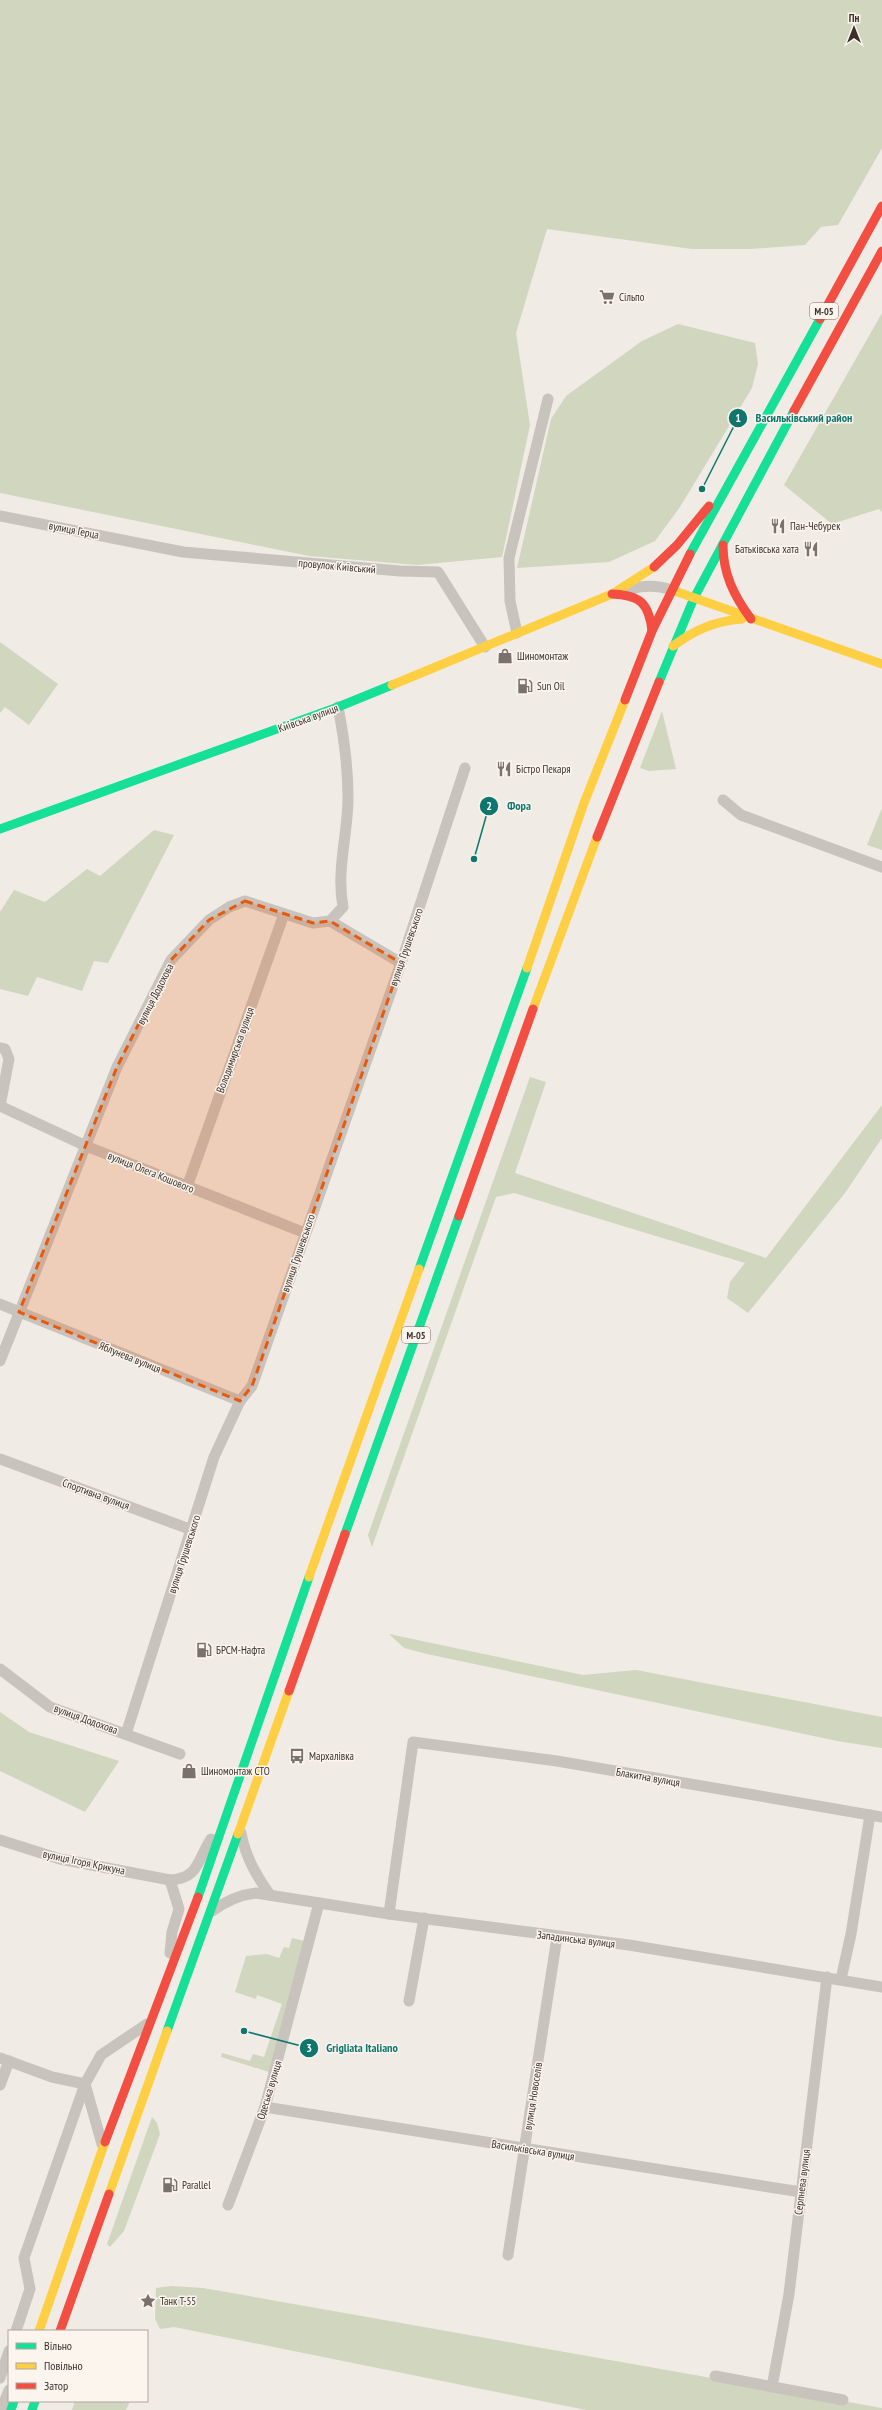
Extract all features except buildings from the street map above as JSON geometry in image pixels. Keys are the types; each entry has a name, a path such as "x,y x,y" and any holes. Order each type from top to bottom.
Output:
{"main road":[{"name":"М-05","path":"39,2330 149,2022 203,1884 448,1185 537,941 584,803 652,631 732,477 882,206"},
{"name":"М-05","path":"60,2330 556,944 673,646 694,598 820,360 882,251"},
{"name":"Київська вулиця","path":"0,829 338,707 612,594 638,580 655,568 680,543 732,477"},
{"path":"723,545 723,565 728,584 734,597 751,619"},
{"path":"672,590 882,664"},
{"path":"612,594 630,594 640,599 646,607 652,631"},
{"path":"673,646 699,627 713,622 751,619"}],"street":[{"path":"517,633 510,601 509,558 548,399"},
{"name":"вулиця Герца","path":"0,516 148,544"},
{"name":"провулок Київський","path":"148,544 191,552 400,571 438,572 485,646"},
{"path":"612,594 642,586 659,586 672,590"},
{"path":"338,707 346,744 348,798 339,887 343,907 330,921 401,963"},
{"name":"вулиця Грушевського","path":"126,1734 214,1457 240,1401 252,1386 304,1233 333,1158 401,963 465,768"},
{"path":"723,800 740,815 882,867"},
{"name":"вулиця Додохова","path":"0,1361 117,1067 172,960 209,920 234,905 245,901 313,923 330,921"},
{"name":"Володимирська вулиця","path":"187,1187 284,914"},
{"path":"0,1048 5,1049 9,1059 0,1106"},
{"name":"вулиця Олега Кошового","path":"0,1106 86,1146 304,1233"},
{"path":"0,1304 19,1312"},
{"name":"Яблунева вулиця","path":"19,1312 240,1401"},
{"name":"Спортивна вулиця","path":"0,1459 192,1530"},
{"name":"вулиця Додохова","path":"0,1669 50,1707 180,1754"},
{"name":"Блакитна вулиця","path":"389,1914 413,1742 557,1761 882,1818"},
{"path":"841,1979 851,1934 870,1815"},
{"path":"167,1977 172,1932 179,1909 170,1880 182,1879 191,1875 226,1816"},
{"path":"240,1826 244,1851 253,1870 270,1895"},
{"name":"вулиця Ігоря Крикуна","path":"0,1840 60,1859 170,1880"},
{"name":"Западинська вулиця","path":"209,1914 226,1902 243,1894 256,1893 389,1914 557,1937 629,1945 882,1987"},
{"name":"Одеська вулиця","path":"228,2205 265,2107 319,1903"},
{"path":"409,2001 424,1918"},
{"name":"вулиця Новоселів","path":"508,2254 557,1937"},
{"name":"Серпнева вулиця","path":"772,2387 789,2294 828,1977"},
{"path":"16,2330 30,2289 24,2258 85,2084 102,2055 149,2022"},
{"path":"0,2085 4,2060 52,2077 85,2084"},
{"path":"85,2084 104,2147"},
{"name":"Васильківська вулиця","path":"265,2107 801,2192"},
{"path":"0,2378 8,2354"},
{"path":"716,2376 844,2400"},
{"path":"1,2410 8,2392"}],"highlighted area":[{"path":"245,901 313,923 330,921 401,963 252,1386 240,1401 19,1312 117,1067 171,960 209,920"}],"green space":[{"path":"0,0 882,0 882,148 838,225 821,227 805,245 751,249 692,249 547,229 516,333 530,425 502,557 417,565 309,556 0,493"},
{"path":"882,313 882,512 879,509 832,524 784,485"},
{"path":"678,324 755,343 758,364 752,388 680,507 655,541 609,562 517,568 551,419 566,396 642,341"},
{"path":"0,642 58,684 29,725 5,707 0,713"},
{"path":"662,711 676,769 649,771 640,768"},
{"path":"882,808 882,850 867,845"},
{"path":"154,830 174,835 108,963 94,961 82,991 37,977 28,996 0,989 0,912 14,890 45,902 87,869 100,876"},
{"path":"530,1077 546,1082 515,1173 766,1258 882,1105 882,1138 845,1193 748,1313 727,1298 730,1282 745,1263 514,1193 496,1197 372,1547 368,1535"},
{"path":"389,1634 583,1675 636,1670 882,1717 882,1748 837,1741 427,1654 404,1648"},
{"path":"0,1712 29,1732 119,1761 85,1812 0,1771"},
{"path":"292,1938 305,1941 269,2072 221,2057 222,2053 250,2061 253,2054 264,2057 282,2004 257,1995 256,1999 235,1992 246,1956 267,1954 279,1958 284,1947 289,1948"},
{"path":"152,2117 157,2123 160,2134 124,2231 110,2247 107,2244"},
{"path":"171,2286 203,2288 882,2408 882,2410 586,2410 174,2327 160,2329 155,2319 156,2288"},
{"path":"75,2402 130,2402 126,2410 72,2410"}],"traffic: fast":[{"path":"690,554 820,319"},
{"path":"659,682 694,598 794,411"},
{"path":"0,829 338,707 392,685"},
{"path":"419,1269 527,968"},
{"path":"345,1534 459,1216"},
{"path":"198,1897 309,1577"},
{"path":"167,2031 238,1834"},
{"path":"11,2410 14,2402"},
{"path":"32,2410 35,2402"}],"traffic: slow":[{"path":"392,685 612,594 654,567"},
{"path":"672,590 882,664"},
{"path":"673,646 689,635 705,627 722,622 742,619"},
{"path":"527,968 584,803 625,700"},
{"path":"533,1009 597,837"},
{"path":"309,1577 419,1269"},
{"path":"238,1834 289,1691"},
{"path":"109,2194 167,2031"},
{"path":"39,2330 105,2142"}],"traffic: jam":[{"path":"820,319 882,206"},
{"path":"794,411 882,251"},
{"path":"654,567 677,545 709,506"},
{"path":"723,545 727,575 739,602 751,619"},
{"path":"625,700 652,631 690,554"},
{"path":"612,594 630,596 641,602 645,607 651,621 652,631"},
{"path":"597,837 659,682"},
{"path":"459,1216 533,1009"},
{"path":"289,1691 345,1534"},
{"path":"105,2142 198,1897"},
{"path":"60,2330 109,2194"}],"place":[{"name":"Сільпо","path":"607,297"},
{"name":"Васильківський район","path":"702,489"},
{"name":"Пан-Чебурек","path":"778,526"},
{"name":"Батьківська хата","path":"811,549"},
{"name":"Шиномонтаж","path":"505,656"},
{"name":"Sun Oil","path":"525,686"},
{"name":"Бістро Пекаря","path":"504,769"},
{"name":"Фора","path":"474,859"},
{"name":"БРСМ-Нафта","path":"204,1650"},
{"name":"Мархалівка","path":"297,1756"},
{"name":"Шиномонтаж СТО","path":"189,1771"},
{"name":"Grigliata Italiano","path":"244,2031"},
{"name":"Parallel","path":"170,2185"},
{"name":"Танк Т-55","path":"148,2301"}]}
